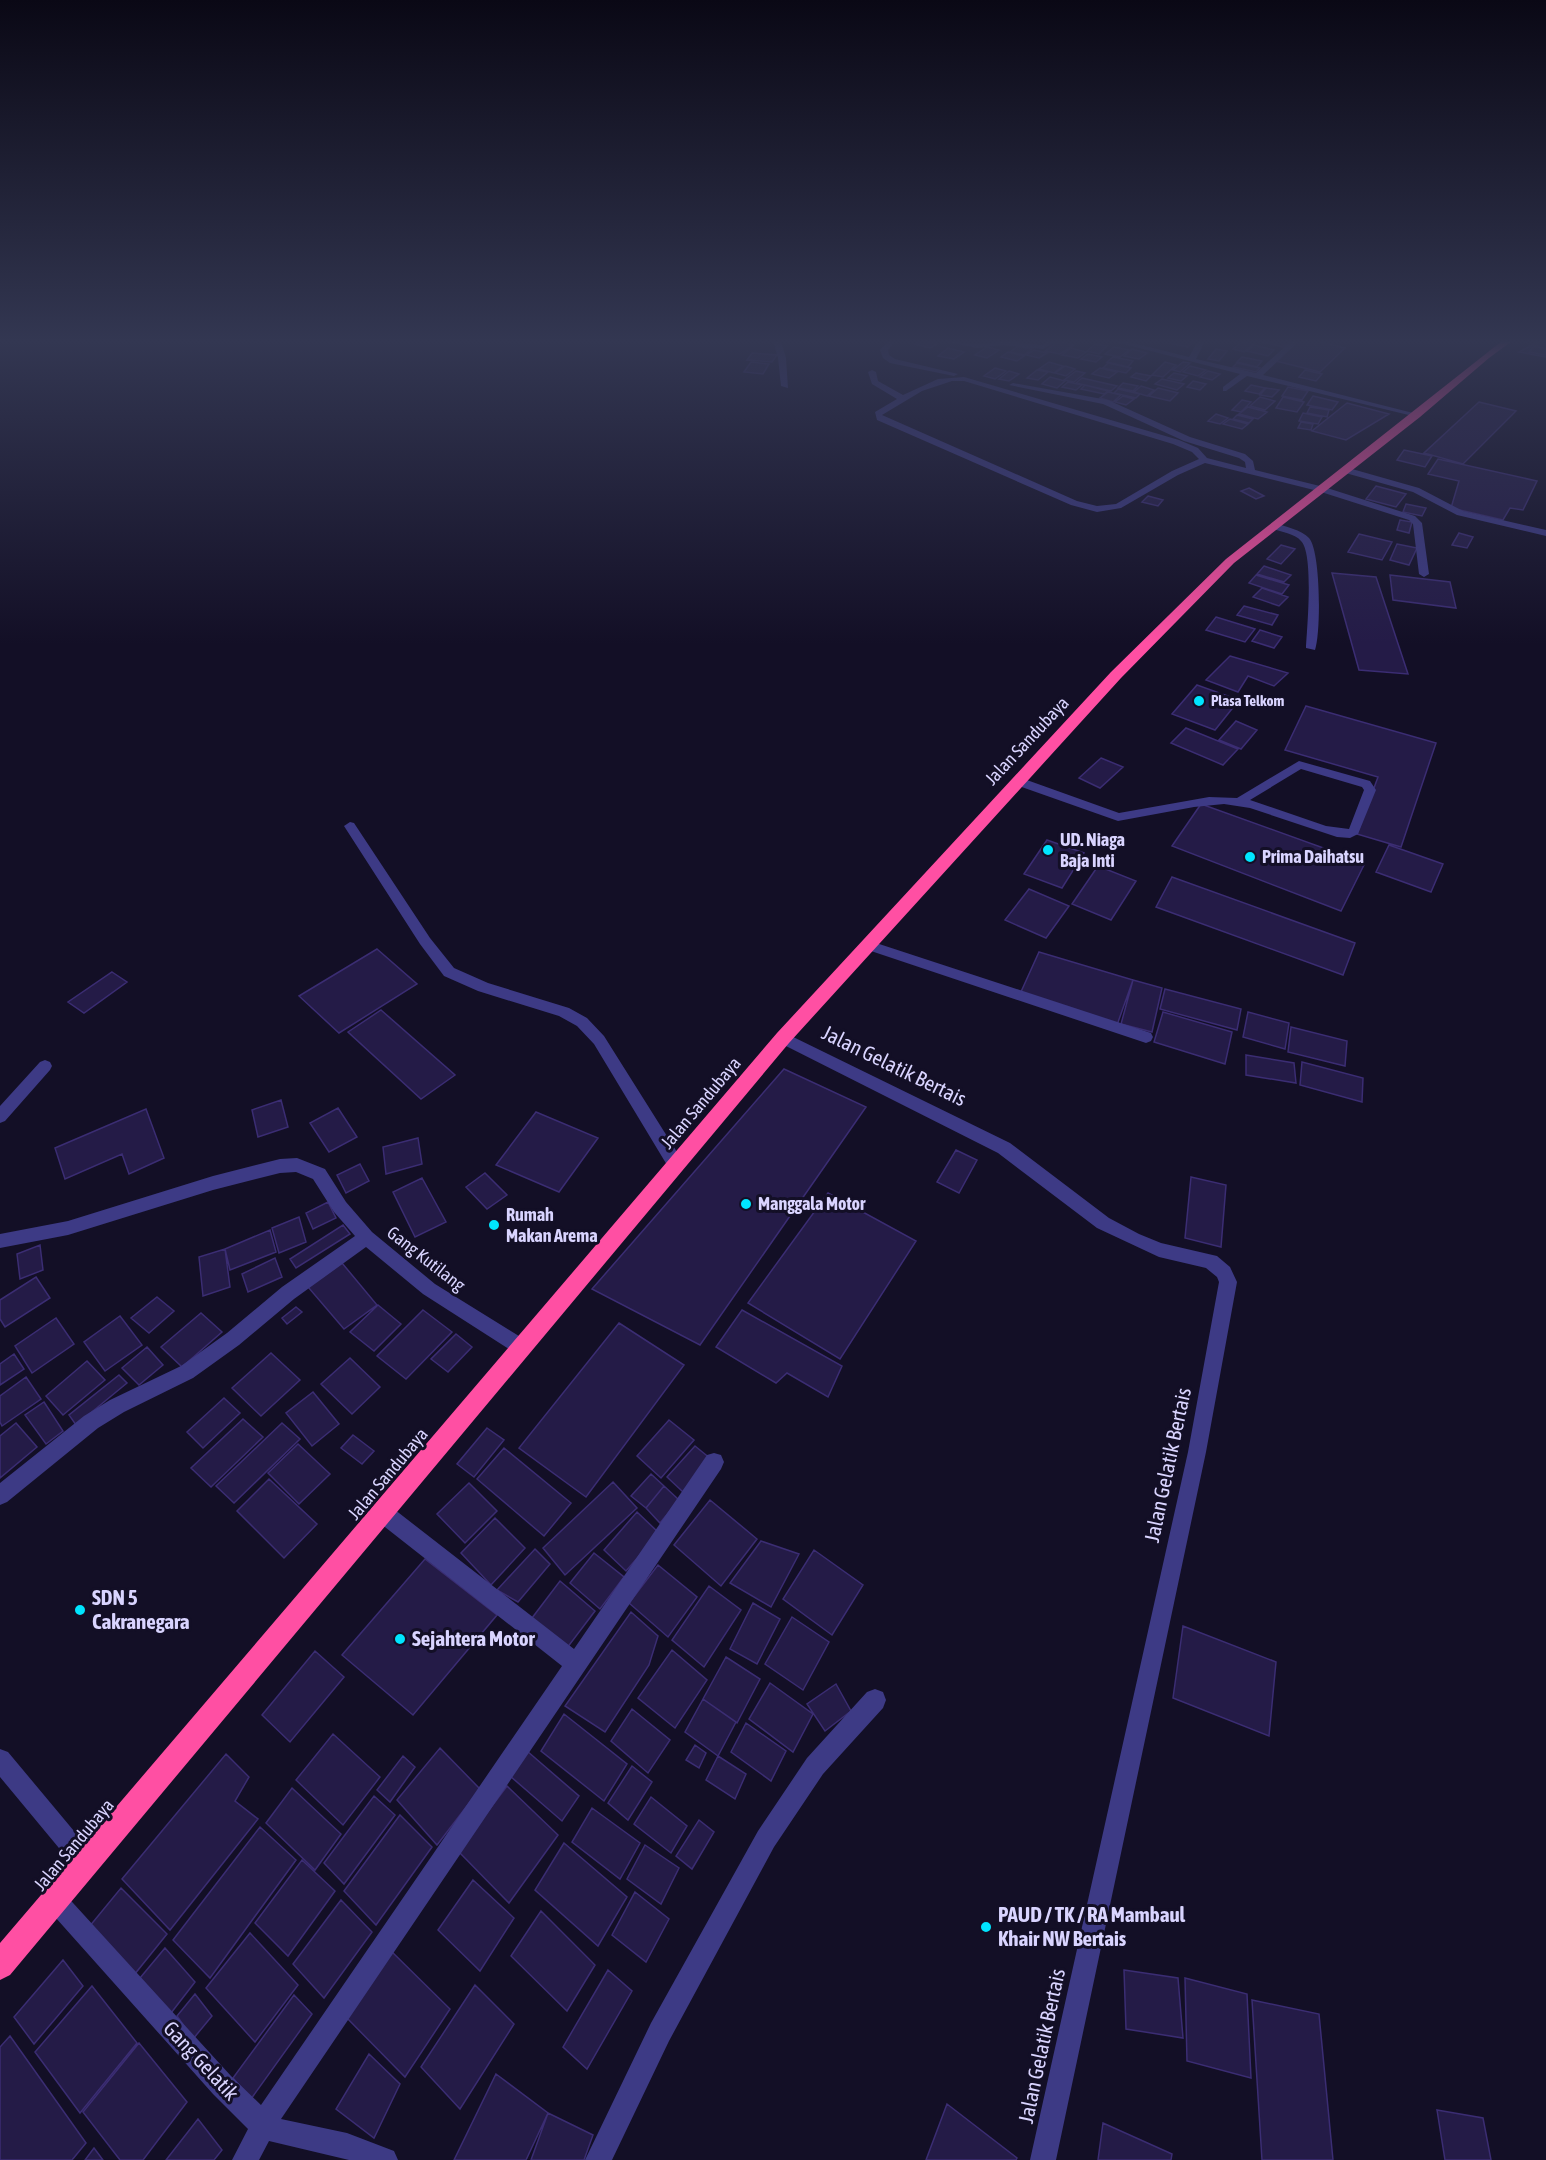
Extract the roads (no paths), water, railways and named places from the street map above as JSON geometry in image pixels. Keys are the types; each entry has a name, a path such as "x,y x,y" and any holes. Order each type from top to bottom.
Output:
{"highway":[{"name":"Jalan Sandubaya","path":"0,1965 783,1038 867,945 963,840 1020,782 1116,675 1197,592 1230,561 1382,442"}],"street":[{"path":"934,442 1074,503 1097,509 1118,506 1175,473 1204,460"},
{"path":"1175,442 1195,450 1204,460 1321,489 1412,518 1417,523 1424,574"},
{"path":"1196,442 1242,456 1249,460 1254,473"},
{"path":"1345,470 1416,490 1460,513 1546,533"},
{"path":"1274,526 1304,539 1310,549 1313,582 1311,648"},
{"path":"1020,782 1118,817 1134,817 1199,801 1239,802 1350,834 1354,831 1370,790 1366,784 1299,765 1239,802"},
{"path":"350,826 425,941 449,972 483,987 564,1012 582,1022 599,1040 676,1165"},
{"path":"867,945 1146,1037"},
{"name":"Jalan Gelatik Bertais","path":"783,1038 1004,1148 1103,1222 1159,1250 1211,1262 1224,1272 1228,1282 1197,1452 1042,2160"},
{"path":"0,1117 45,1066"},
{"name":"Gang Kutilang","path":"0,1241 68,1228 213,1183 280,1166 297,1165 313,1170 366,1237 429,1289 521,1347"},
{"path":"0,1495 91,1422 117,1406 187,1372 288,1293 366,1237"},
{"path":"245,2160 275,2105 714,1462"},
{"path":"383,1513 575,1663"},
{"path":"598,2160 660,2032 766,1839 815,1766 875,1700"},
{"path":"0,1760 86,1863"},
{"name":"Gang Gelatik","path":"55,1900 222,2085 263,2126 276,2132 347,2146 385,2160"}],"place":[{"name":"Plasa Telkom","path":"1199,701"},
{"name":"UD. Niaga Baja Inti","path":"1048,850"},
{"name":"Prima Daihatsu","path":"1250,857"},
{"name":"Manggala Motor","path":"746,1204"},
{"name":"Rumah Makan Arema","path":"494,1225"},
{"name":"SDN 5 Cakranegara","path":"80,1610"},
{"name":"Sejahtera Motor","path":"400,1639"},
{"name":"PAUD / TK / RA Mambaul Khair NW Bertais","path":"986,1927"}]}
